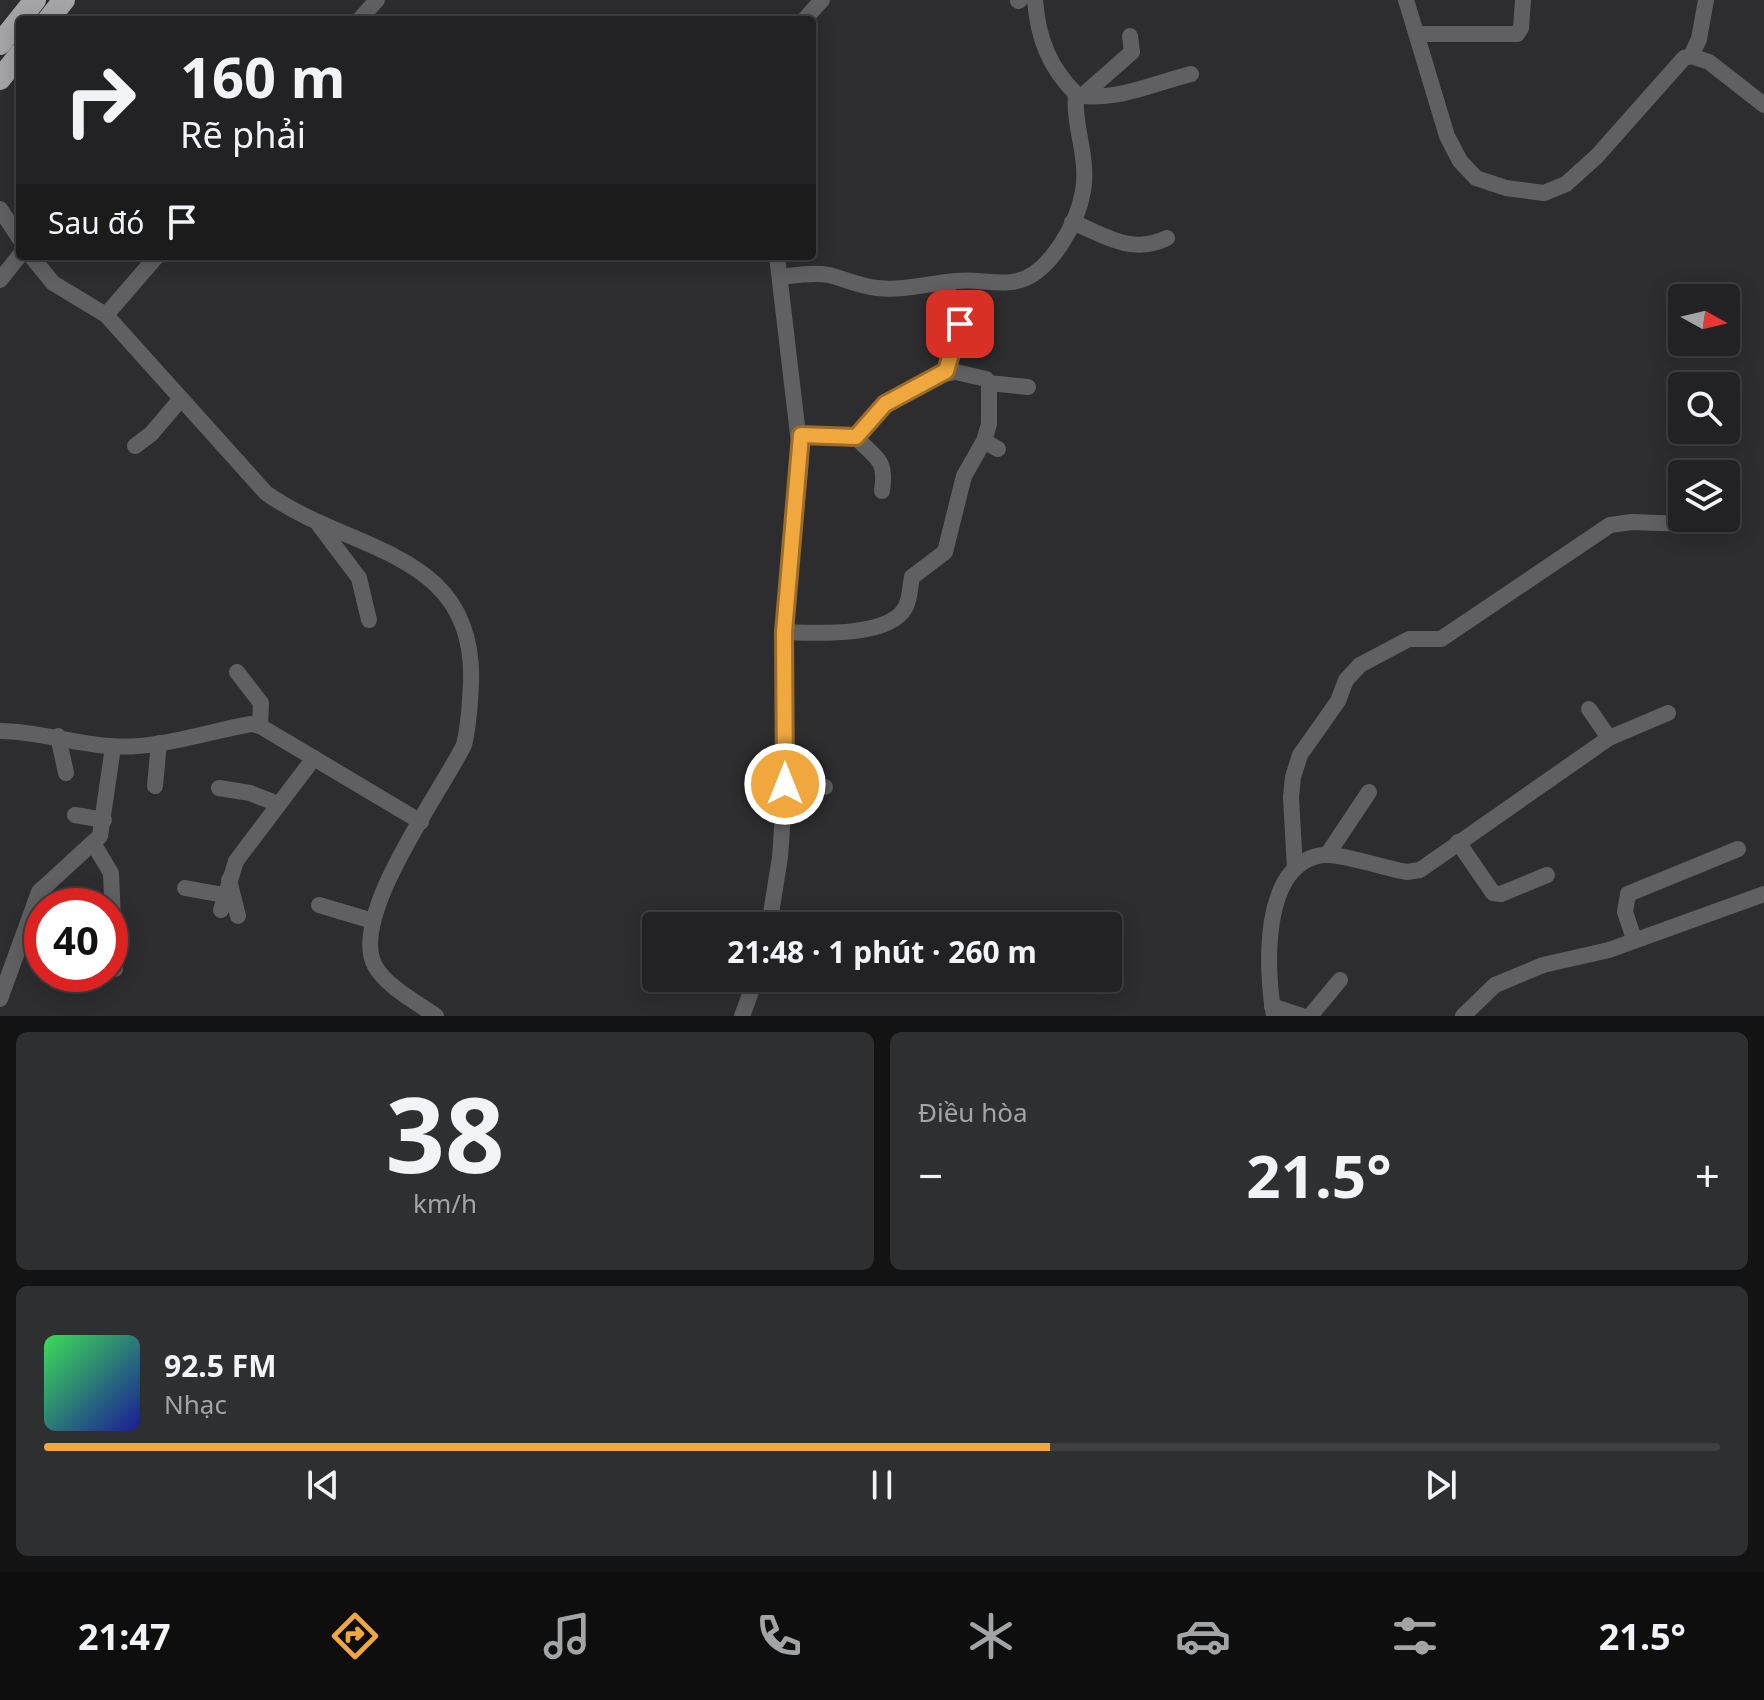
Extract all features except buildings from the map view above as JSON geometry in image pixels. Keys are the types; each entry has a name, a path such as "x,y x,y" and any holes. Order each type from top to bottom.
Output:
{"highway":[{"path":"22,16 35,0"},
{"path":"51,16 64,0"},
{"path":"0,44 16,24"},
{"path":"0,79 16,59"}],"street":[{"path":"363,16 377,0"},
{"path":"1035,0 1039,36 1053,66 1079,95"},
{"path":"1406,0 1447,136 1460,161 1476,178 1493,185 1544,193 1566,184 1597,156 1684,58 1691,56 1709,62 1764,105"},
{"path":"1417,34 1517,34 1521,28 1523,0"},
{"path":"1691,56 1699,39 1706,0"},
{"path":"780,277 828,275 873,288 895,289 945,283 998,284 1037,274 1072,222 1084,189 1085,159 1075,109 1079,95 1132,52 1130,36"},
{"path":"1079,95 1117,92 1191,74"},
{"path":"0,209 16,233"},
{"path":"1072,222 1132,247 1149,246 1167,238"},
{"path":"0,280 16,260"},
{"path":"34,260 53,283 106,315 266,493 315,521 410,565 439,584 454,603 466,627 472,664 469,727 456,763 394,868 373,921 369,945 374,964 384,978 436,1016"},
{"path":"106,315 154,260"},
{"path":"771,912 785,784 784,632 801,435 778,260"},
{"path":"945,283 960,324 946,371"},
{"path":"856,437 885,404 946,371 986,379 989,383 1028,387"},
{"path":"784,632 843,635 897,616 906,608 912,577 945,552 964,476 991,445 989,383"},
{"path":"135,446 151,434 180,400"},
{"path":"801,435 856,437 881,461 885,473 882,491"},
{"path":"315,521 359,578 369,620"},
{"path":"1295,869 1291,797 1300,755 1338,701 1346,680 1360,665 1409,639 1441,639 1610,525 1668,523"},
{"path":"237,672 261,703 260,726"},
{"path":"1589,709 1609,738"},
{"path":"1330,849 1414,872 1609,738 1668,713"},
{"path":"1,735 58,736 113,747 159,743 251,724 260,726 421,822"},
{"path":"58,736 66,773"},
{"path":"155,786 159,743"},
{"path":"0,999 39,892 100,836 113,747"},
{"path":"224,895 236,861 314,758"},
{"path":"785,784 825,787"},
{"path":"219,788 250,793 278,804"},
{"path":"1302,1016 1273,1011 1268,981 1275,900 1295,869 1330,849 1369,792"},
{"path":"75,815 104,820"},
{"path":"1458,842 1493,893 1501,894 1547,875"},
{"path":"93,843 111,873 112,888"},
{"path":"1634,939 1625,912 1628,894 1738,849"},
{"path":"185,888 224,895 238,916"},
{"path":"1463,1016 1495,985 1543,965 1609,950 1764,894"},
{"path":"319,905 373,921"},
{"path":"1310,1016 1340,980"},
{"path":"742,1016 751,992"}],"route":[{"path":"785,784 784,632 801,435 856,437 885,404 946,371 960,324"}]}
